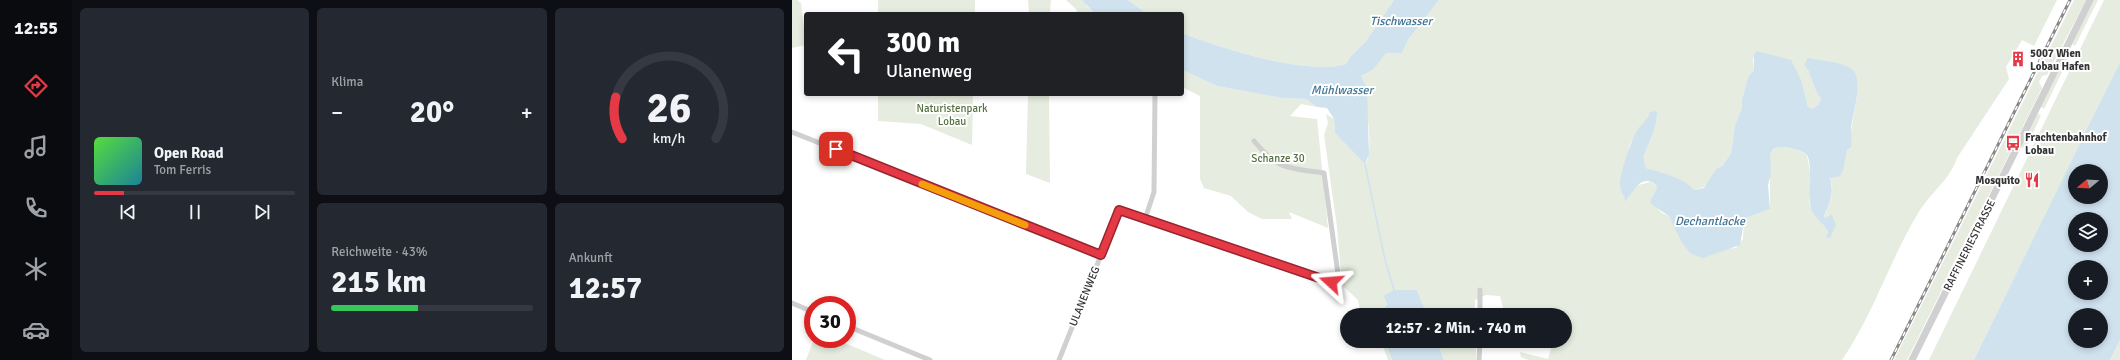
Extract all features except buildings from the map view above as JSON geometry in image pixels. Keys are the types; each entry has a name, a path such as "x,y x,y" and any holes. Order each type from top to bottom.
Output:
{"street":[{"name":"RAFFINERIESTRASSE","path":"1912,360 2090,0"},
{"path":"1155,96 1154,192 1145,219 1324,280 1336,282 1338,267 1324,173 1283,167 1266,156 1254,141"},
{"path":"792,132 1101,255"},
{"name":"ULANENWEG","path":"1058,360 1119,210 1145,219"},
{"path":"1480,290 1480,308"},
{"path":"792,303 804,308"},
{"path":"856,330 930,360"},
{"path":"1480,348 1480,360"}],"green space":[{"path":"792,0 797,0 801,3 804,28 804,45 792,48"},
{"path":"878,0 975,0 975,12 878,12"},
{"path":"1028,0 1051,0 1050,12 1029,12"},
{"path":"1066,0 1087,0 1086,5 1093,12 1076,12 1077,10"},
{"path":"1128,0 1394,0 1366,41 1350,57 1346,64 1329,67 1287,63 1240,53 1184,34 1184,12 1144,12"},
{"path":"1439,0 2057,0 2034,46 2022,40 2006,67 2009,79 1957,158 1954,166 1917,215 1863,325 1842,360 1528,360 1521,357 1520,352 1548,359 1551,348 1572,348 1572,308 1503,308 1500,296 1486,295 1475,300 1474,308 1424,308 1417,290 1387,303 1383,308 1360,308 1358,300 1342,285 1337,227 1324,135 1328,123 1326,114 1334,119 1335,133 1366,164 1369,132 1361,76 1373,70 1386,52 1402,53 1408,40","holes":["1757,51 1802,82 1808,107 1813,109 1819,104 1821,99 1816,91 1808,70 1804,65 1857,79 1857,97 1851,131 1851,148 1847,150 1844,168 1830,178 1832,197 1824,215 1825,218 1830,214 1830,238 1826,239 1828,231 1812,212 1810,206 1811,183 1806,154 1790,148 1782,147 1773,149 1770,155 1770,209 1748,217 1744,222 1743,239 1736,248 1689,252 1669,216 1662,213 1654,205 1652,198 1657,190 1657,186 1650,182 1635,186 1627,201 1620,188 1621,178 1630,144 1643,123 1657,111 1654,127 1644,155 1646,168 1694,190 1704,187 1711,180 1716,169 1723,165 1731,153 1735,125 1742,108 1742,100 1748,77 1754,70 1753,59"]},
{"path":"2074,0 2086,0 2047,75 2042,76 2039,82 2042,88 1907,360 1894,360"},
{"path":"2093,0 2098,0 2075,46 2072,44"},
{"path":"2104,0 2120,0 2120,62 2070,164 2068,164 2068,169 1974,360 1929,360"},
{"path":"2065,58 2068,60 2044,109 2041,107"},
{"name":"Schanze 30","path":"1184,71 1217,86 1282,98 1306,99 1317,107 1301,104 1290,116 1317,119 1328,228 1289,212 1292,219 1262,219 1248,212 1231,196 1204,188 1200,179 1200,96 1184,88"},
{"name":"Naturistenpark Lobau","path":"878,96 973,96 972,145 921,124 878,121"},
{"path":"1028,96 1049,96 1050,183 1026,174"},
{"path":"2038,114 2041,115 2026,149 2021,147"},
{"path":"2120,340 2120,360 2110,360"},
{"path":"811,348 856,348 885,360 806,360"},
{"path":"1384,348 1388,348 1392,360 1388,360"},
{"path":"1440,348 1476,348 1476,360 1444,360"}],"water":[{"path":"1082,0 1128,0 1144,12 1093,12"},
{"name":"Mühlwasser","path":"1394,0 1439,0 1408,40 1402,53 1386,53 1373,70 1361,76 1367,89 1369,154 1365,164 1335,133 1334,119 1327,108 1317,107 1306,99 1282,98 1217,86 1184,71 1184,34 1240,53 1264,59 1309,66 1329,67 1346,64 1350,57 1366,41"},
{"name":"Dechantlacke","path":"1757,51 1791,60 1802,82 1808,107 1813,109 1819,104 1821,99 1816,91 1808,70 1804,65 1808,58 1840,64 1850,68 1855,73 1858,87 1851,129 1851,148 1847,150 1844,168 1840,176 1830,178 1832,188 1831,197 1824,215 1825,218 1831,214 1836,225 1830,238 1826,239 1828,231 1811,209 1810,164 1806,154 1791,148 1776,148 1773,149 1770,155 1771,174 1768,185 1770,209 1748,217 1744,222 1740,245 1703,258 1689,252 1681,241 1669,216 1651,204 1651,200 1657,186 1652,182 1642,182 1638,185 1626,202 1620,187 1623,166 1638,129 1650,112 1657,111 1655,128 1644,155 1646,168 1678,179 1694,190 1704,188 1716,169 1723,165 1731,153 1735,125 1742,108 1742,100 1748,77 1754,70 1754,54"},
{"path":"2120,62 2120,340 2110,360 1974,360 2068,168 2068,204 2108,204 2108,164 2070,164"},
{"path":"1394,290 1417,290 1424,308 1384,308 1387,304 1384,296"},
{"path":"1388,348 1440,348 1444,360 1392,360"}],"waterway":[{"name":"Mühlwasser","path":"1365,164 1385,260 1394,290"}],"railway":[{"path":"1891,360 2070,0"}],"slow traffic":[{"path":"922,184 1025,225"}],"place":[{"name":"5007 Wien Lobau Hafen","path":"2018,59"},
{"name":"Frachtenbahnhof Lobau","path":"2013,143"},
{"name":"Mosquito","path":"2032,180"}],"route":[{"path":"836,149 1101,255 1119,210 1331,282"}],"water label":[{"name":"Tischwasser","path":"1401,21"}]}
